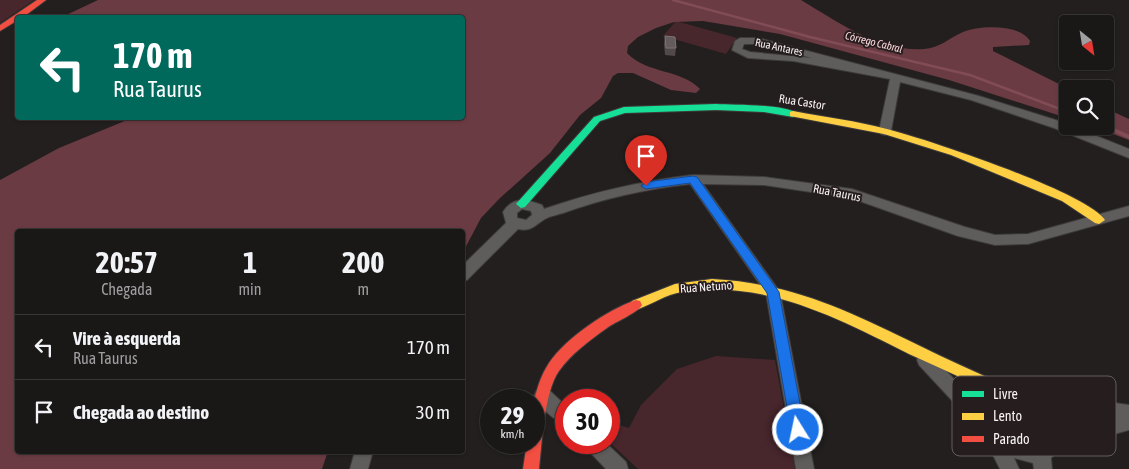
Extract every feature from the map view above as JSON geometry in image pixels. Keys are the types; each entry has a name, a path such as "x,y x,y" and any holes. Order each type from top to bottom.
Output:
{"street":[{"path":"20,15 42,0"},
{"path":"0,29 15,19"},
{"name":"Rua Antares","path":"892,76 793,58 748,55 737,50 740,41 758,41 892,76 975,98 1058,125 1129,154"},
{"path":"885,131 892,76"},
{"name":"Rua Castor","path":"521,204 597,119 624,110 716,107 764,110 885,131 955,153 1020,178 1066,198 1099,220"},
{"path":"693,179 773,292 805,469"},
{"name":"Rua Taurus","path":"539,216 594,197 646,186 693,179 764,181 852,194 963,232 995,240 1028,239 1129,211"},
{"path":"527,204 536,208 539,216 536,221 522,225 511,220 510,212 516,206 527,204"},
{"path":"465,273 515,223"},
{"name":"Rua Netuno","path":"545,390 553,368 586,335 627,308 680,287 728,283 773,292 814,304 859,321 970,376"},
{"path":"915,350 952,389"},
{"path":"545,398 555,407"},
{"path":"1116,411 1129,413"},
{"path":"1116,427 1129,422"},
{"path":"359,469 363,454"},
{"name":"Rua Netuno","path":"531,469 533,454"},
{"path":"604,454 619,469"},
{"path":"1003,456 1010,469"}],"shaded area":[{"path":"0,0 34,0 0,23"},
{"path":"98,0 801,0 844,26 875,41 907,49 935,47 963,32 979,28 989,27 1018,31 1030,41 1029,45 993,47 993,51 1059,84 1059,115 949,80 780,34 703,21 674,22 638,37 628,46 627,53 644,65 674,74 700,89 696,93 671,90 633,73 618,73 613,76 601,98 580,115 550,153 481,218 465,248 465,229 15,229 15,454 327,454 322,469 0,469 0,180 59,148 127,120 465,120 465,15 66,15"},
{"path":"676,21 737,38 726,54 663,36"},
{"path":"1114,112 1129,119 1129,140 1114,134"},
{"path":"716,356 775,360 795,469 638,469 620,452 620,425 629,428 641,405 677,369"}],"building":[{"path":"665,36 675,37 676,48 666,48"}],"waterway":[{"name":"Córrego Cabral","path":"673,0 810,37 970,75 1059,109"},
{"name":"Córrego Cabral","path":"1114,130 1129,137"}],"traffic: fast":[{"path":"521,204 597,119 624,110 716,107 764,109 793,114"}],"traffic: slow":[{"path":"793,114 885,131 955,153 1066,198 1099,220"},
{"path":"636,305 664,292 681,287 712,284 742,285 773,291 831,310 971,376"}],"traffic: jam":[{"path":"20,15 42,0"},
{"path":"0,29 15,19"},
{"path":"531,469 541,402 548,377 553,368 591,332 626,309 636,305"}],"route":[{"path":"646,186 693,179 773,292 798,430"}]}
